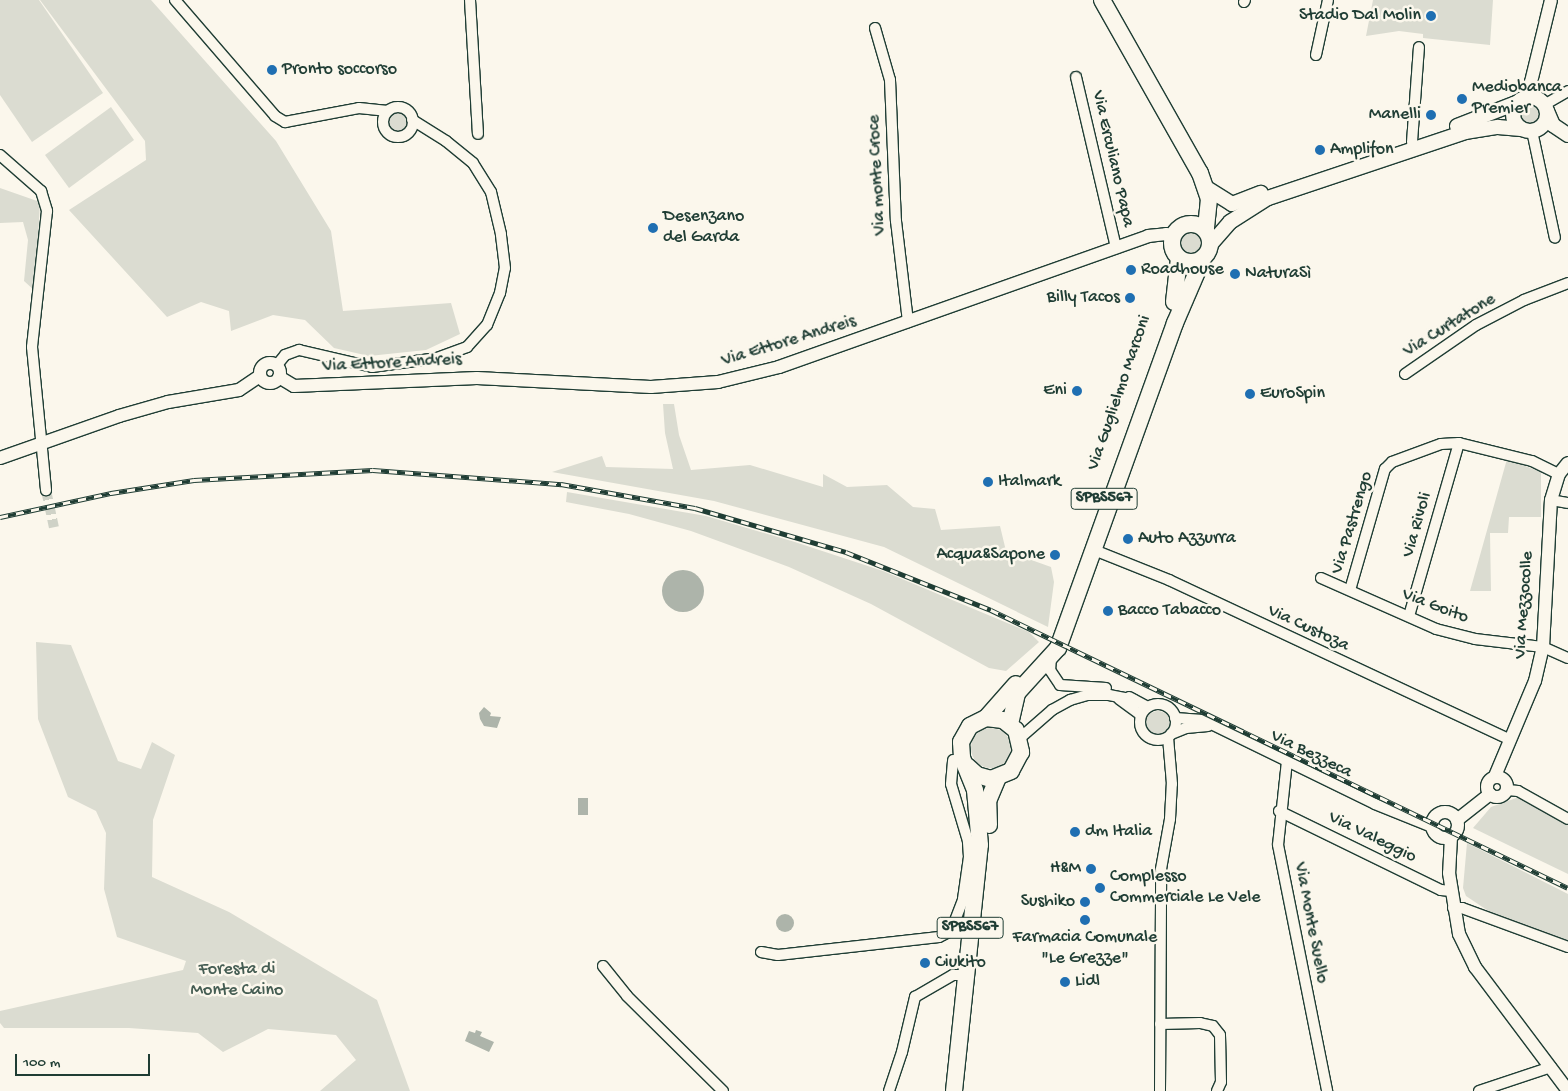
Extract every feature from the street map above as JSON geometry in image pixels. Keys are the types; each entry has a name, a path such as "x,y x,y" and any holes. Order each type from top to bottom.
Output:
{"main road":[{"path":"1102,0 1205,187 1209,199 1208,237 1202,258 1188,262 1179,258"},
{"path":"1208,237 1268,198 1465,132 1498,126 1568,135 1553,125 1545,108 1525,99"},
{"path":"1525,99 1513,116 1530,130"},
{"path":"1205,187 1232,204 1500,112 1525,99"},
{"path":"1530,130 1545,122 1545,108"},
{"path":"1172,239 1178,228 1190,223 1199,216 1202,203 1191,161"},
{"path":"1208,237 1258,195"},
{"path":"1190,223 1208,237"},
{"name":"Via Guglielmo Marconi","path":"986,718 1054,644 1176,296 1179,258 1172,247 1172,239"},
{"name":"SPBS567","path":"1010,724 1017,693 1051,656 1064,634 1185,298 1202,258"},
{"path":"986,718 1010,724 1020,738 1020,759 1011,771 998,778 984,778 960,763 962,737 970,726 986,718"},
{"name":"SPBS567","path":"954,1091 969,930 980,845 975,790 960,763"},
{"name":"SPBS567","path":"962,1091 989,828 988,802 998,778"}],"street":[{"path":"175,0 275,116 285,122 373,108 388,111 402,108 412,125 446,141 473,163 491,192 501,234 505,268 500,293 487,325 466,347 437,358 372,367 299,350 285,355 278,371"},
{"path":"470,0 478,134"},
{"path":"1316,55 1328,0"},
{"path":"1525,99 1551,0"},
{"name":"Via monte Croce","path":"874,28 890,80 896,221 908,322"},
{"path":"1412,142 1419,46"},
{"name":"Via Erculiano Papa","path":"1076,77 1116,248"},
{"path":"1545,108 1568,92"},
{"path":"373,108 383,121 384,129 394,137 403,137 412,125"},
{"path":"383,121 388,111"},
{"path":"1530,130 1555,238"},
{"path":"0,155 12,162 41,192 47,211 32,347 46,490"},
{"name":"Via Ettore Andreis","path":"40,443 168,402 239,390 260,376 269,383 278,371 294,386 477,378 652,387 718,382 779,367 1155,234 1166,234 1172,239"},
{"name":"Via Curtatone","path":"1406,374 1476,325 1524,300 1568,284"},
{"path":"0,458 40,443"},
{"name":"Via Pastrengo","path":"1350,590 1385,469 1392,462 1441,444 1459,443 1532,461 1559,474"},
{"name":"Via Rivoli","path":"1408,616 1459,443"},
{"name":"Via Mezzocolle","path":"1490,794 1487,785 1496,776 1509,739 1535,681 1543,647 1551,500 1559,474 1568,463"},
{"path":"1551,500 1568,503"},
{"name":"Via Custoza","path":"1094,550 1169,580 1509,739"},
{"name":"Via Goito","path":"1321,578 1436,629 1475,639 1543,647 1568,658"},
{"name":"Via Bezzeca","path":"1051,656 1050,670 1060,685 1121,691 1148,707 1165,706 1175,718 1203,720 1286,761 1432,827"},
{"name":"Via Bezzeca","path":"1020,738 1052,710 1070,700 1088,695 1134,700"},
{"path":"1116,697 1141,715"},
{"path":"1148,707 1141,715 1141,730 1148,738 1158,740 1198,725 1212,726"},
{"path":"1160,1091 1161,869 1170,819 1172,784 1170,736 1175,718"},
{"name":"Via Monte Suello","path":"1286,761 1279,811 1278,845 1327,1091"},
{"path":"951,931 963,899 969,856 968,841 951,784 960,763"},
{"path":"1496,776 1505,780 1508,790"},
{"path":"1457,820 1490,794 1499,797 1508,790 1518,791 1568,820"},
{"name":"Via Valeggio","path":"1279,811 1441,890 1451,891"},
{"path":"1452,836 1437,836 1432,827 1432,821 1440,812 1450,812 1457,820 1458,829 1452,836 1451,891 1459,934 1475,967 1568,1091"},
{"path":"1453,908 1462,908 1568,947"},
{"path":"761,952 778,955 938,937 951,931 969,930"},
{"path":"603,966 627,996 723,1091"},
{"path":"888,1091 902,1052 915,997 953,975 965,975"},
{"path":"1160,1024 1212,1026 1220,1036 1221,1082 1217,1091"},
{"path":"1479,1091 1551,1067"}],"green space":[{"path":"0,0 39,0 103,93 32,142 0,95"},
{"path":"40,0 151,0 276,141 331,231 343,311 451,303 460,334 426,350 369,356 334,348 305,320 273,315 231,331 229,311 201,302 167,317 69,210 146,160 145,141"},
{"name":"Stadio Dal Molin","path":"1373,0 1493,0 1490,45 1423,38 1423,34 1399,31 1366,36"},
{"path":"1531,102 1541,108 1543,115 1540,123 1529,127 1519,122 1517,114 1523,104"},
{"path":"111,107 134,140 69,188 45,155"},
{"path":"398,111 406,114 409,122 406,130 398,133 390,130 387,122 390,114"},
{"path":"0,188 40,202 35,291 24,281 28,240 23,222 0,223"},
{"path":"1191,231 1196,232 1202,238 1202,248 1196,254 1191,255 1186,254 1180,248 1179,243 1180,238 1186,232"},
{"path":"663,404 674,404 679,435 691,470 750,465 823,487 823,474 847,487 887,485 913,507 935,509 941,530 1000,526 1006,551 1051,567 1054,582 1048,627 884,547 714,501 552,472 602,456 606,467 673,469 665,433"},
{"path":"1507,459 1541,472 1541,517 1509,517 1508,533 1490,533 1491,591 1470,591"},
{"path":"567,492 706,516 795,542 883,571 1029,632 1039,642 1006,671 989,668 871,604 789,567 691,531 629,514 566,502"},
{"name":"Foresta di Monte Caino","path":"36,642 71,645 118,761 141,769 152,742 175,755 153,820 152,877 229,912 377,1000 410,1091 320,1091 356,1060 336,1035 268,1029 223,1052 198,1033 129,1028 4,1028 0,1023 0,1011 183,970 186,961 117,937 104,889 106,833 96,811 68,797 38,719"},
{"path":"1158,711 1166,715 1170,723 1166,731 1158,735 1150,731 1146,723 1150,715"},
{"path":"987,728 995,728 1002,731 1008,737 1011,748 1008,759 1002,765 995,768 987,768 980,765 974,759 971,752 971,744 974,737 980,731"},
{"path":"1519,797 1568,825 1568,874 1473,828 1491,807"},
{"path":"1467,843 1568,894 1568,942 1496,916 1466,896 1463,888"}],"shaded area":[{"path":"687,570 695,573 701,579 704,591 701,603 695,609 679,612 671,609 665,603 662,587 665,579 671,573"},
{"path":"484,707 491,713 490,716 501,717 497,728 484,726 479,713"},
{"path":"578,798 588,798 588,815 578,815"},
{"path":"785,914 791,917 794,923 791,929 785,932 779,929 776,923 779,917"},
{"path":"476,1030 482,1032 480,1036 494,1042 489,1052 465,1041 469,1031 475,1033"}],"tunnel":[{"path":"46,490 54,527"}],"railway":[{"path":"0,517 111,493 194,480 373,470 561,484 695,508 846,552 991,610 1568,888"}],"place":[{"name":"Stadio Dal Molin","path":"1431,16"},
{"name":"Pronto soccorso","path":"272,70"},
{"name":"Mediobanca Premier","path":"1462,99"},
{"name":"Manelli","path":"1431,115"},
{"name":"Amplifon","path":"1320,150"},
{"name":"Desenzano del Garda","path":"653,228"},
{"name":"Roadhouse","path":"1131,270"},
{"name":"NaturaSì","path":"1235,274"},
{"name":"Billy Tacos","path":"1130,298"},
{"name":"Eni","path":"1077,391"},
{"name":"EuroSpin","path":"1250,394"},
{"name":"Italmark","path":"988,482"},
{"name":"Auto Azzurra","path":"1128,539"},
{"name":"Acqua&Sapone","path":"1055,555"},
{"name":"Bacco Tabacco","path":"1108,611"},
{"name":"dm Italia","path":"1075,832"},
{"name":"H&M","path":"1091,869"},
{"name":"Complesso Commerciale Le Vele","path":"1100,888"},
{"name":"Sushiko","path":"1085,902"},
{"name":"Farmacia Comunale \"Le Grezze\"","path":"1085,920"},
{"name":"Ciukito","path":"925,963"},
{"name":"Lidl","path":"1065,982"}]}
